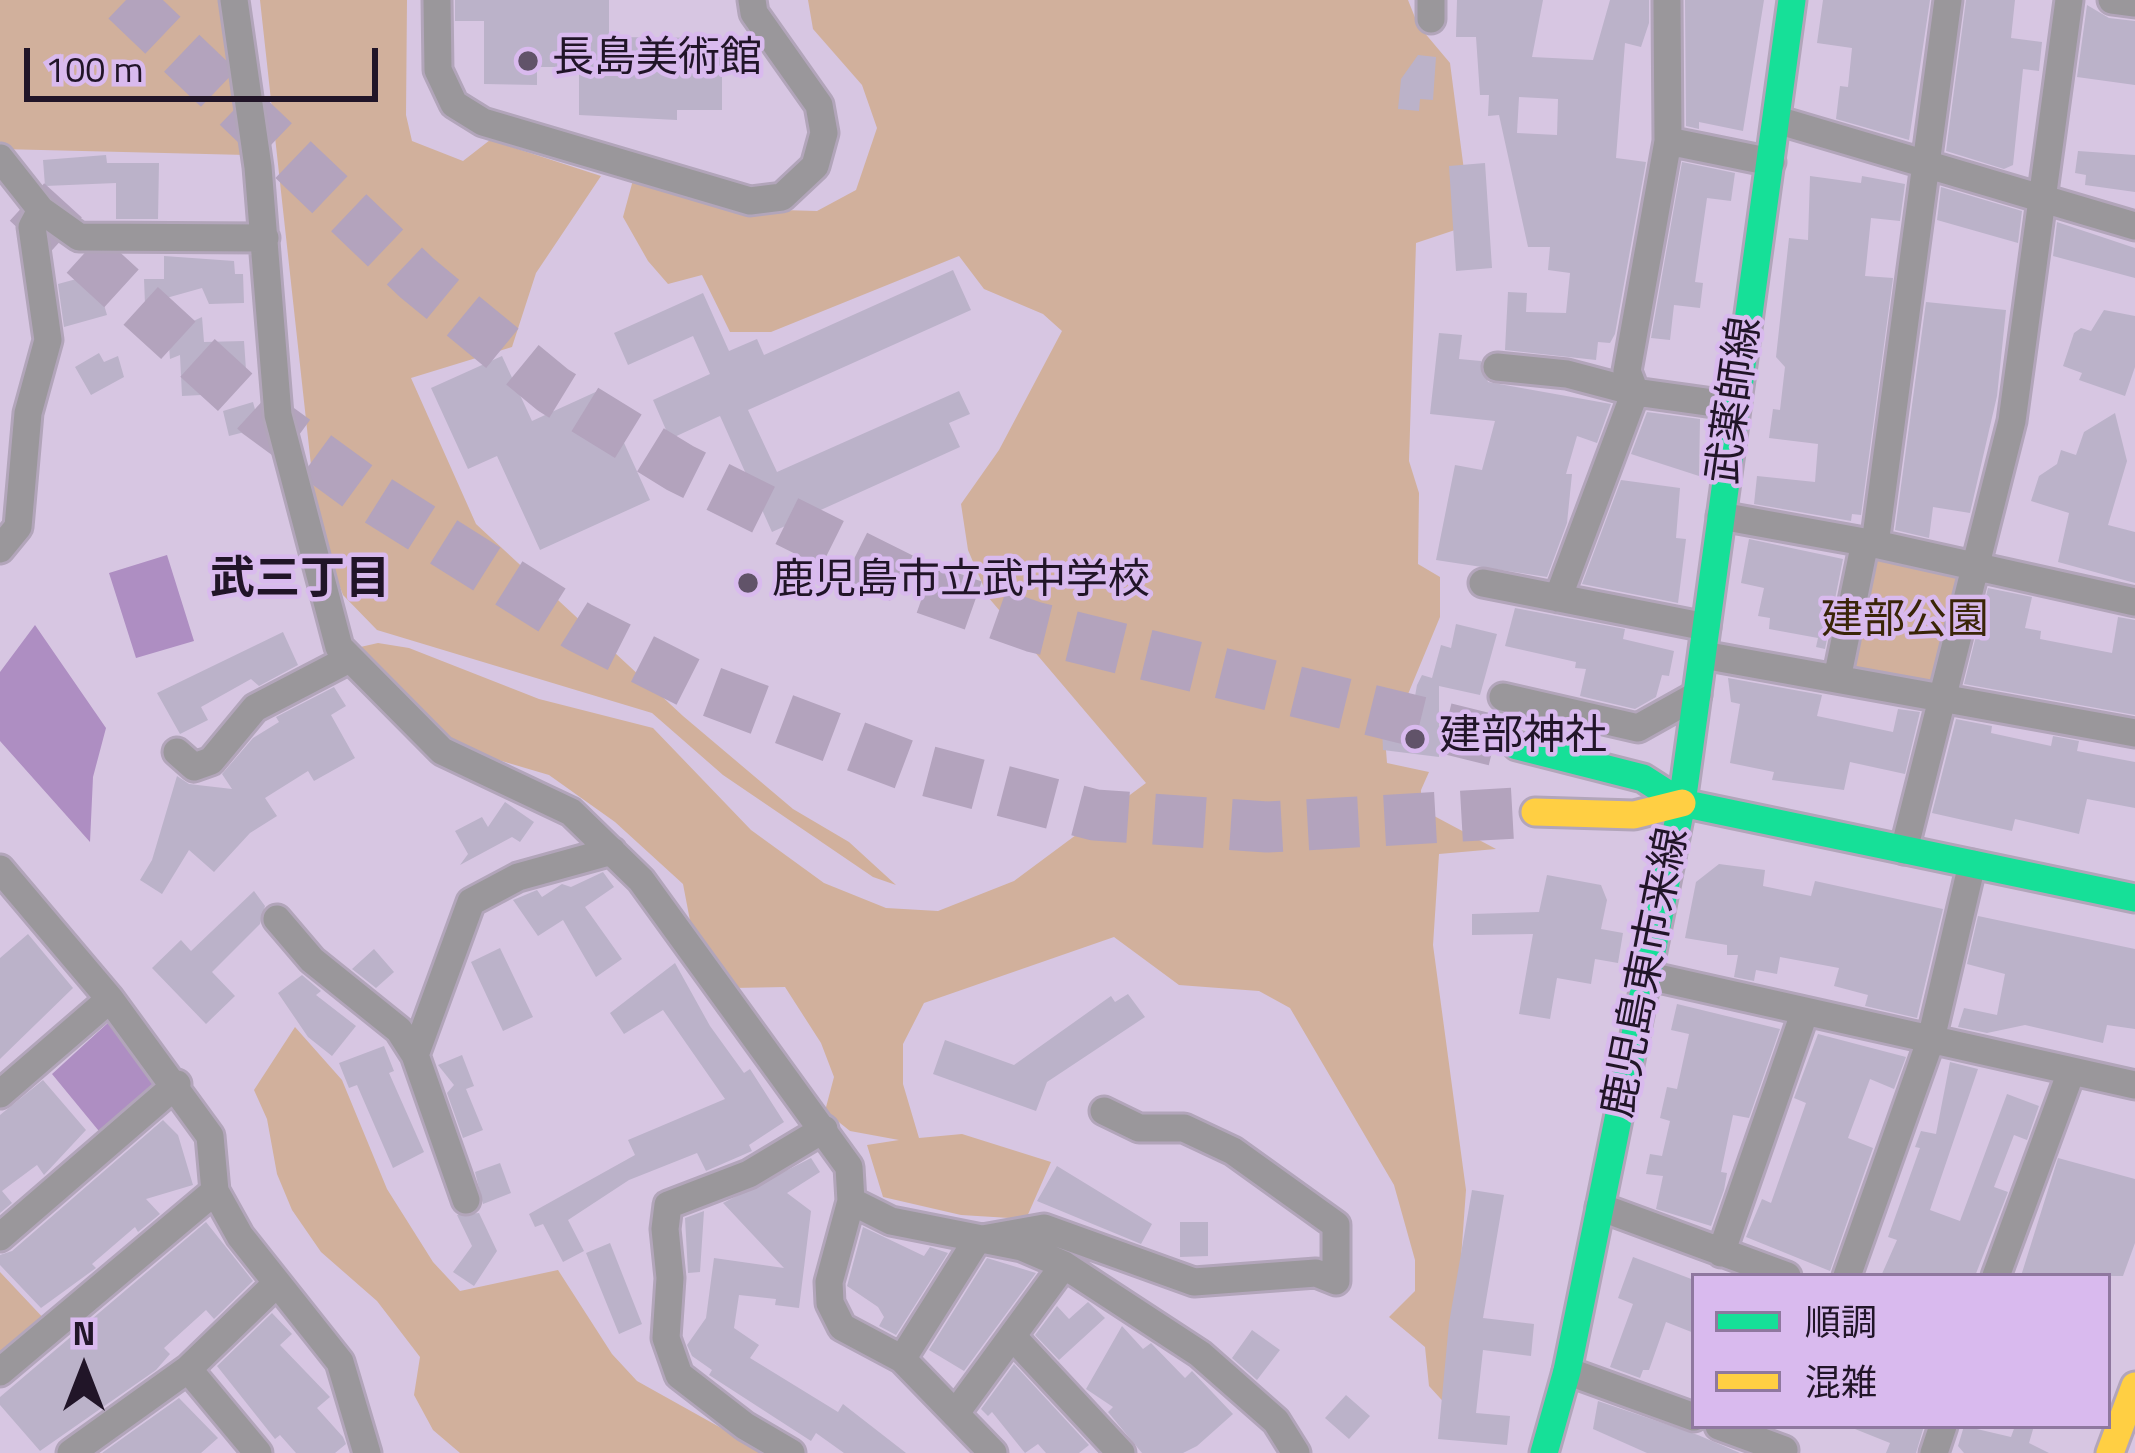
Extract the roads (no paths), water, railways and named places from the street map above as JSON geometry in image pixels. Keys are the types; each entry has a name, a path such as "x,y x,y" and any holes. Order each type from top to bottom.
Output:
{"main road":[{"name":"武薬師線","path":"1682,803 1792,0"},
{"path":"1516,746 1643,778 1682,803"},
{"path":"1535,812 1634,815 1682,803"},
{"name":"鹿児島東市来線","path":"1544,1453 1567,1371 1682,803 2135,898"},
{"path":"2120,1444 2124,1394"}],"street":[{"path":"234,0 265,238 278,415 339,647 442,751 571,812 641,880 849,1167 851,1201 832,1266 830,1303 842,1328 902,1359 993,1453"},
{"path":"437,0 438,70 454,104 483,122 750,202 782,197 799,182 815,166 824,133 819,105 754,13 752,0"},
{"path":"1558,598 1635,392 1628,371 1668,141 1667,0"},
{"path":"1837,679 1870,543 1948,0"},
{"path":"1904,850 2012,421 2069,0"},
{"path":"2112,0 2135,3"},
{"path":"1777,120 2135,226"},
{"path":"1668,141 1771,162"},
{"path":"0,158 41,211 80,237 265,238"},
{"path":"0,549 21,514 28,413 48,340 32,226 41,211"},
{"path":"1497,368 1567,374 1635,392 1735,406"},
{"path":"1721,516 1870,543 2135,602"},
{"path":"1483,583 1558,598 1837,679 2135,733"},
{"path":"177,752 194,767 211,761 255,708 349,659"},
{"path":"1503,698 1638,728 1697,695"},
{"path":"415,1055 471,902 518,877 612,851"},
{"path":"1848,1273 1931,1039 1972,864"},
{"path":"0,869 110,998 211,1136 214,1191 240,1236 340,1362 367,1453"},
{"path":"277,919 312,960 399,1030 415,1055 466,1200"},
{"path":"1648,976 2135,1084"},
{"path":"6,1078 110,998"},
{"path":"1720,1253 1805,1012"},
{"path":"1997,1273 2071,1072"},
{"path":"0,1238 177,1084"},
{"path":"902,1359 977,1240 1044,1228 1194,1282 1316,1274 1336,1281 1336,1225 1233,1151 1184,1128 1139,1128 1104,1111"},
{"path":"791,1453 745,1426 679,1375 666,1338 670,1278 664,1229 668,1205 749,1174 824,1129"},
{"path":"0,1372 214,1191"},
{"path":"851,1201 891,1220 1022,1247 1064,1265 1201,1354 1276,1420 1296,1453"},
{"path":"1600,1207 1778,1273"},
{"path":"955,1414 1064,1265"},
{"path":"71,1453 188,1369 276,1283"},
{"path":"1013,1337 1121,1453"},
{"path":"188,1369 258,1453"},
{"path":"1567,1371 1691,1416"},
{"path":"1731,1429 1786,1443"}],"tunnel":[{"path":"126,0 417,278 553,390 680,468 915,585 1034,627 1517,746"},
{"path":"27,202 259,414 374,498 579,627 694,685 908,766 1095,815 1267,827 1535,812"}],"place":[{"name":"長島美術館","path":"528,61"},
{"name":"鹿児島市立武中学校","path":"748,583"},
{"name":"建部神社","path":"1415,739"}],"district":[{"name":"武三丁目","path":"300,582"}],"park label":[{"name":"建部公園","path":"1905,623"}]}
